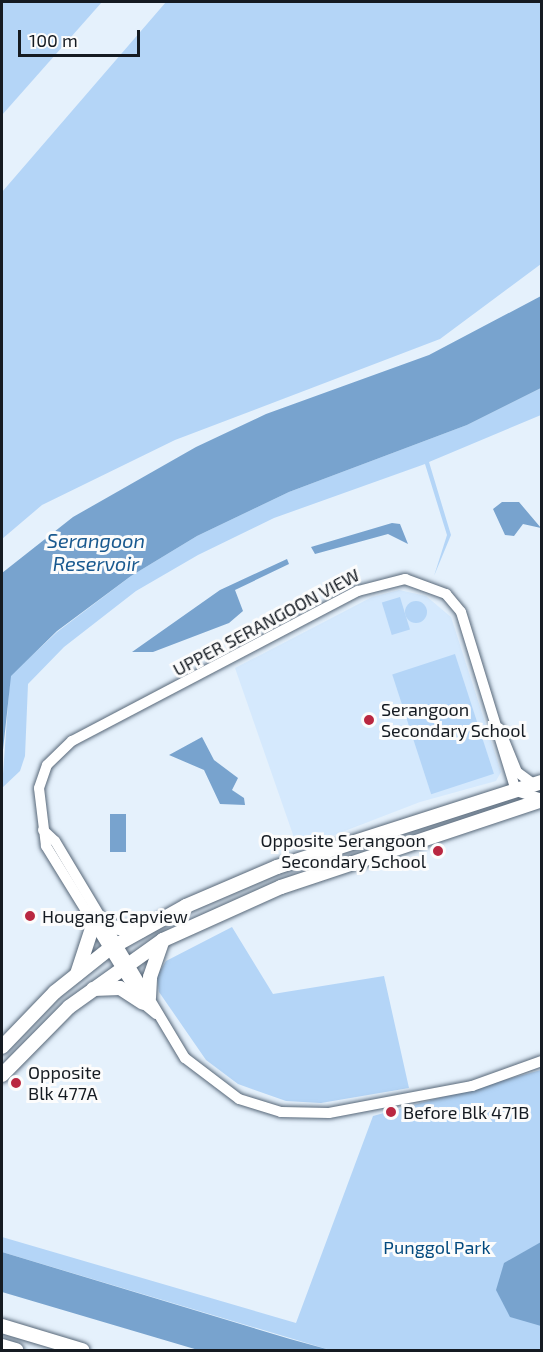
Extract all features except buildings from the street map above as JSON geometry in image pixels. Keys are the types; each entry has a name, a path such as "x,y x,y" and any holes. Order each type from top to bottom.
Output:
{"main road":[{"path":"2,1047 76,976 113,947 142,931 277,867 538,783"},
{"path":"2,1075 91,989 163,940 281,887 542,799"},
{"path":"76,976 99,926 142,931"},
{"path":"91,989 115,987 146,1000 150,977 163,940"},
{"path":"2,1326 82,1350"},
{"path":"2,1346 16,1350"}],"street":[{"name":"UPPER SERANGOON VIEW","path":"516,791 470,633 454,603 415,580 381,582 72,741 47,765 39,788 43,830 55,841 99,926 146,1000 184,1058 203,1076 239,1099 280,1112 329,1113 400,1101 504,1078 542,1060"},
{"name":"UPPER SERANGOON VIEW","path":"496,722 517,772 538,783"},
{"path":"516,791 542,799"}],"shaded area":[{"name":"Serangoon Secondary School","path":"399,590 426,596 451,617 501,772 496,781 420,802 298,849 235,668 372,597"}],"green space":[{"path":"2,2 102,2 2,115"},
{"path":"166,2 541,2 541,264 440,339 175,440 42,505 2,539 2,192"},
{"path":"541,388 541,415 429,462 451,535 434,576 447,535 425,464 274,518 198,555 136,591 64,647 28,684 25,756 20,771 2,788 10,676 57,632 131,576 197,536 289,492 467,425"},
{"path":"400,597 410,630 392,635 382,603"},
{"path":"416,601 424,604 427,612 424,620 416,623 408,620 405,612 408,604"},
{"path":"455,654 494,774 431,794 392,674"},
{"path":"232,927 273,994 384,976 409,1088 321,1103 286,1101 238,1084 206,1060 159,992 157,976 166,961"},
{"name":"Punggol Park","path":"541,1070 541,1350 330,1350 2,1252 2,1237 296,1323 373,1116"}],"water":[{"name":"Serangoon Reservoir","path":"541,296 541,388 467,425 289,492 197,536 131,576 57,631 11,676 2,759 2,573 73,517 196,447 266,414 429,355"},
{"path":"502,502 519,502 541,528 523,524 514,536 505,535 493,509"},
{"path":"392,523 400,524 408,544 388,534 315,554 311,547"},
{"path":"287,559 289,564 235,590 243,611 229,623 153,652 132,652 220,590"},
{"path":"202,737 214,760 238,778 232,790 244,798 245,805 220,804 204,770 169,755"},
{"path":"110,814 126,814 126,852 110,852"},
{"path":"541,1242 541,1326 510,1317 496,1290 504,1263"},
{"path":"2,1252 330,1350 198,1350 2,1292"}],"place":[{"name":"Serangoon Secondary School","path":"369,720"},
{"name":"Opposite Serangoon Secondary School","path":"438,851"},
{"name":"Hougang Capview","path":"30,916"},
{"name":"Opposite Blk 477A","path":"16,1083"},
{"name":"Before Blk 471B","path":"391,1112"}]}
